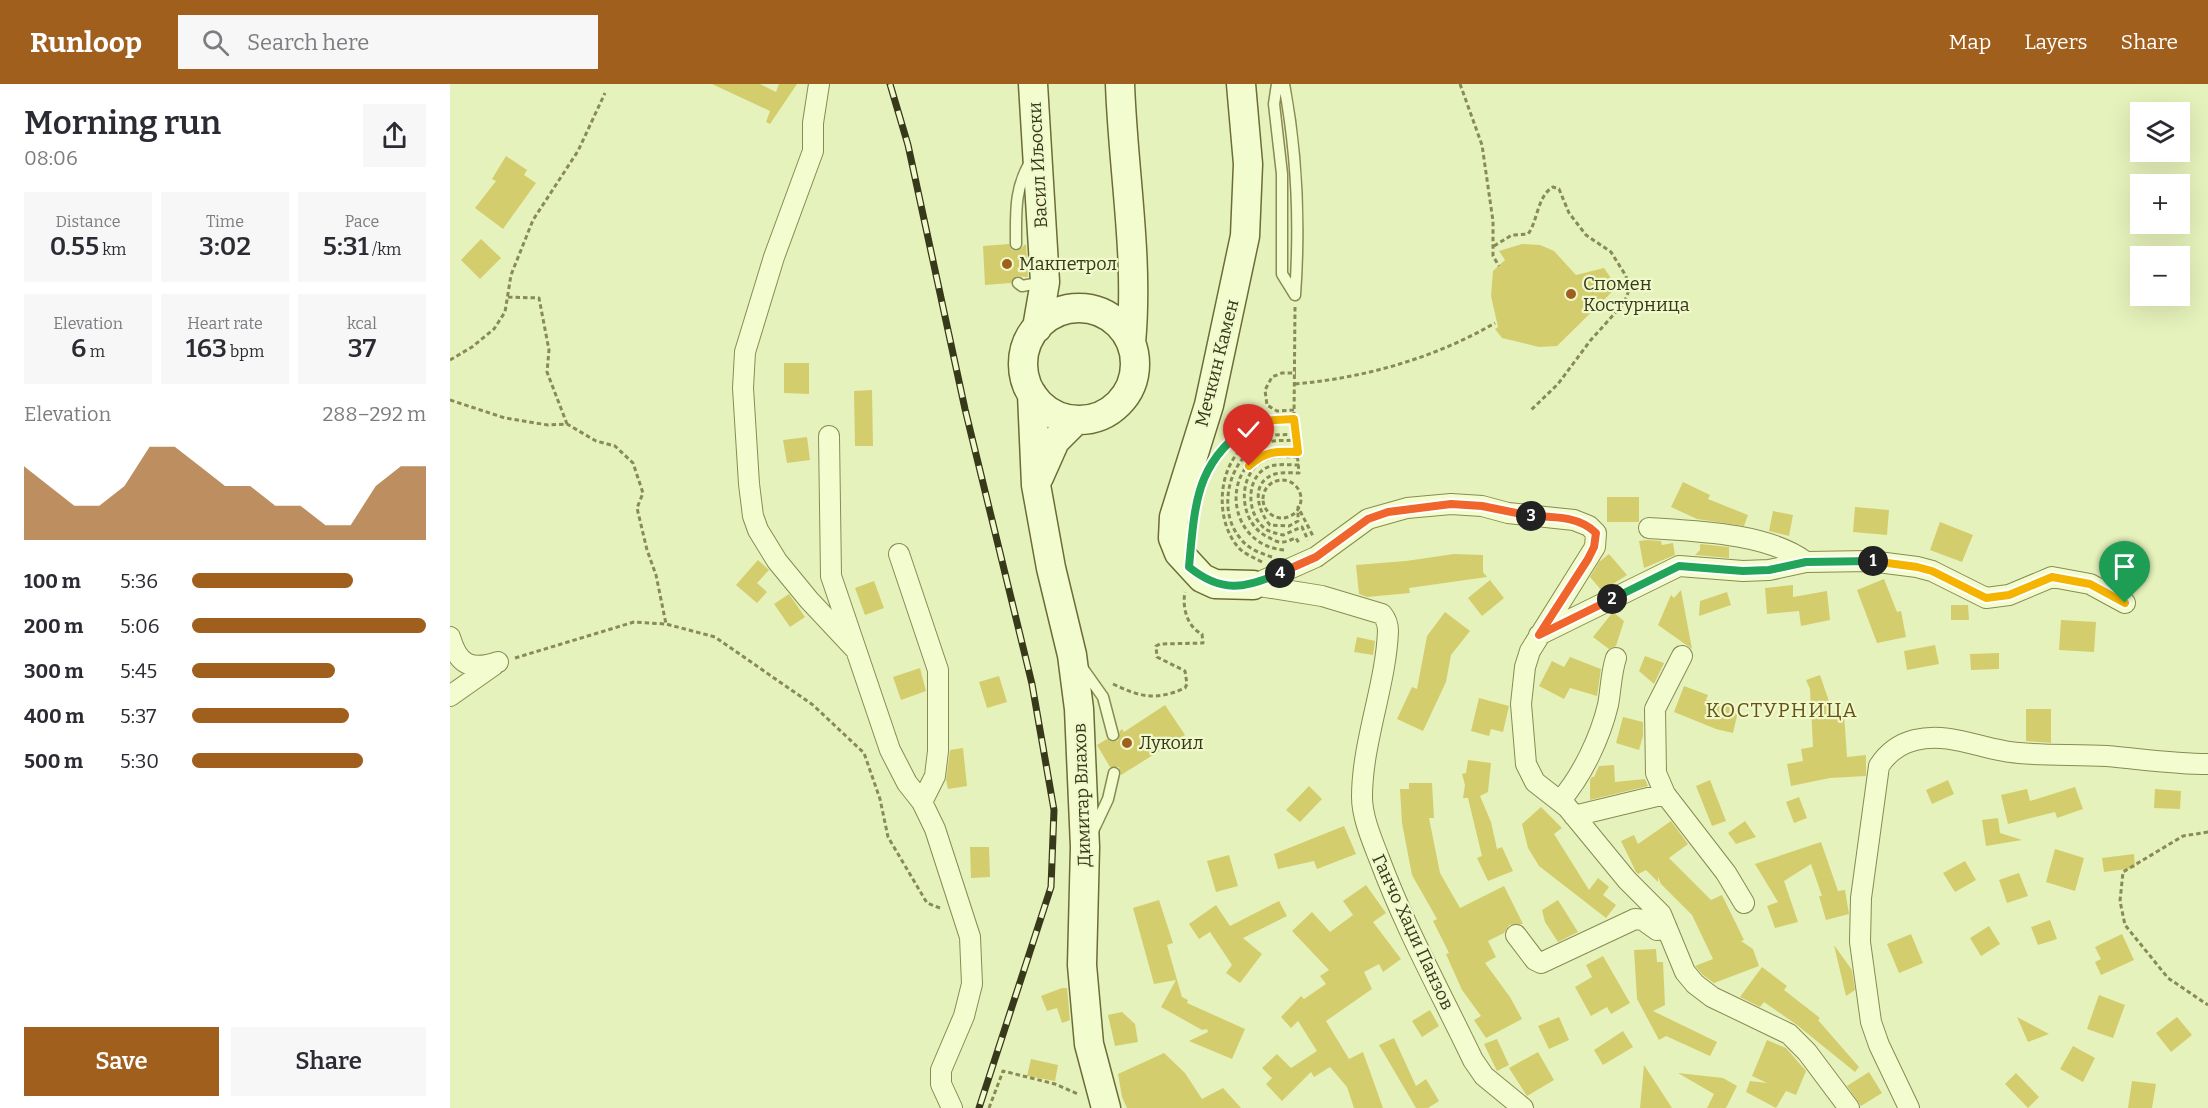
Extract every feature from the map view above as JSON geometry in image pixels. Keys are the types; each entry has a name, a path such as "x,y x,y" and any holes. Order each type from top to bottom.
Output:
{"main road":[{"name":"Васил Иљоски","path":"1033,84 1035,153 1031,283 1037,328"},
{"path":"1120,84 1134,274 1131,343 1135,364 1131,387 1118,405 1099,416 1076,420 1059,416 1044,407 1032,394 1025,378 1023,360 1027,343 1046,319 1114,300 1125,291 1134,274"},
{"name":"Мечкин Камен","path":"1240,84 1248,164 1245,236 1209,405 1174,517 1173,538 1179,554 1189,567 1202,578 1215,584 1260,575"},
{"path":"1031,283 1081,309 1109,317 1122,328 1131,343"},
{"name":"Димитар Влахов","path":"1032,394 1036,485 1051,568 1072,655 1079,709 1085,847 1083,976 1089,1044 1105,1107"},
{"path":"1036,485 1055,441 1076,420"}],"street":[{"path":"819,84 813,123 813,151 774,257 745,352 743,388 749,484 753,516 758,531 777,561 809,600 858,651"},
{"path":"829,436 831,576 890,750 907,783 922,802 936,829 970,937 972,984 964,1016 941,1070 941,1084 952,1108"},
{"path":"1260,575 1316,557 1368,519 1388,512 1451,504 1482,506 1529,516 1574,520 1589,526 1596,533 1594,547 1530,651 1521,704 1526,764 1535,782 1560,801 1627,880 1660,914 1685,972 1695,984 1712,997 1789,1034 1800,1043 1849,1108"},
{"path":"1649,528 1713,532 1782,547 1806,562"},
{"path":"899,554 938,670 936,768 935,776 922,802"},
{"path":"1539,635 1679,566 1743,571 1769,570 1806,562 1870,561 1932,571 1986,598 2009,595 2052,577 2090,584 2125,603"},
{"name":"Ганчо Хаџи Панзов","path":"1260,575 1382,614 1386,619 1388,628 1386,651 1363,777 1362,800 1372,841 1392,893 1473,1060 1484,1076 1523,1108"},
{"path":"450,637 453,648 465,663 485,666 498,662"},
{"path":"1682,656 1655,709 1656,773 1665,794 1722,868 1744,903"},
{"path":"1560,801 1574,786 1605,717 1612,669 1616,658"},
{"path":"450,696 498,662"},
{"path":"1909,1108 1879,1045 1871,1022 1860,942 1865,863 1879,766 1885,756 1892,750 1916,740 1949,738 2019,753 2109,756 2178,764 2208,764"},
{"path":"1574,816 1665,794"},
{"path":"1516,935 1535,960 1541,963 1635,919 1643,920 1657,930 1666,928"}],"lane":[{"path":"1277,84 1274,104 1282,174 1282,274 1295,295"},
{"path":"1284,84 1295,172 1299,244 1295,295"},
{"path":"1016,244 1016,198 1022,175 1035,153"},
{"path":"1072,655 1092,680 1106,705 1113,735"},
{"path":"1085,847 1108,799 1114,773"}],"path":[{"path":"1460,84 1482,145 1493,221 1493,256 1499,266"},
{"path":"450,360 472,347 494,328 505,312 511,275 533,220 578,151 604,93"},
{"path":"1494,246 1512,235 1528,234 1548,190 1553,187 1559,189 1569,213 1586,235 1611,252 1626,276 1629,290 1624,303 1590,341 1558,384 1530,411"},
{"path":"1295,295 1294,419 1299,473 1278,473 1269,477 1259,488 1257,496 1262,516 1270,525 1289,526 1298,521 1300,493 1292,483 1281,480 1275,482 1265,490 1264,506 1279,518 1290,516 1298,507"},
{"path":"508,297 539,298 549,350 548,372 567,424"},
{"path":"1295,384 1328,381 1412,360 1447,348 1495,323"},
{"path":"1294,410 1276,411 1267,405 1265,390 1272,377 1282,373 1296,373"},
{"path":"450,400 505,418 548,425 567,424 596,441 615,446 633,463 643,493 637,508 647,550 656,575 666,624"},
{"path":"1217,455 1231,438 1257,422 1294,419"},
{"path":"1260,575 1239,548 1224,523 1222,510 1227,475 1232,461 1255,439 1297,434"},
{"path":"1276,558 1259,553 1239,538 1231,525 1228,513 1230,486 1239,461 1258,445 1269,441 1297,440"},
{"path":"1295,549 1270,548 1252,538 1237,516 1236,503 1240,478 1259,457 1271,451 1298,452"},
{"path":"1298,457 1275,457 1265,460 1247,480 1244,506 1248,518 1266,537 1282,543 1296,538 1301,547"},
{"path":"1299,465 1278,464 1266,468 1253,484 1251,505 1253,514 1263,527 1283,535 1302,528 1309,543"},
{"path":"1298,507 1314,538"},
{"path":"1092,680 1107,682 1134,695 1144,697 1185,688 1187,684 1185,671 1157,657 1155,651 1156,646 1160,644 1203,643 1202,634 1195,631 1186,613 1184,598 1189,567"},
{"path":"498,662 553,648 634,622 666,624 715,637 813,705 864,753 880,799 888,837 927,903 965,917"},
{"path":"2208,832 2183,836 2123,872 2120,901 2125,925 2168,978 2208,1005"},
{"path":"989,1108 1003,1071 1054,1084 1105,1107"}],"building":[{"path":"712,84 760,84 776,92 779,84 797,84 770,124 766,122 770,111"},
{"path":"506,156 527,170 524,175 536,183 503,229 475,208 496,181 492,179"},
{"path":"481,239 501,258 480,279 461,260"},
{"name":"Макпетрол","path":"1009,244 1012,250 1017,251 1026,244 1028,277 1016,276 1011,283 985,285 983,246"},
{"name":"Спомен Костурница","path":"1522,244 1540,245 1554,251 1576,275 1604,268 1617,287 1557,346 1539,347 1502,338 1495,329 1498,327 1491,296 1493,271 1505,260 1499,251"},
{"path":"784,363 809,363 809,394 784,393"},
{"path":"872,390 873,446 855,446 854,391"},
{"path":"807,437 810,460 787,463 783,440"},
{"path":"1683,482 1710,495 1708,499 1748,515 1744,526 1697,519 1671,507"},
{"path":"1607,497 1639,497 1639,522 1607,522"},
{"path":"1855,507 1889,510 1887,535 1853,532"},
{"path":"1773,511 1793,515 1789,536 1769,531"},
{"path":"1940,522 1973,535 1962,562 1930,550"},
{"path":"1639,541 1661,541 1662,545 1673,543 1675,555 1644,568"},
{"path":"1700,544 1729,547 1729,558 1695,555 1700,550"},
{"path":"1454,554 1483,555 1483,572 1487,577 1409,588 1410,593 1367,597 1359,594 1356,565"},
{"path":"1609,554 1627,575 1602,591 1590,577 1599,562"},
{"path":"758,560 769,570 757,583 767,592 757,603 736,585"},
{"path":"1884,579 1897,612 1901,611 1906,637 1877,643 1857,590"},
{"path":"1490,580 1504,598 1482,616 1468,598"},
{"path":"874,581 884,608 865,615 855,588"},
{"path":"1793,585 1793,597 1827,591 1830,620 1801,626 1799,611 1767,614 1765,588"},
{"path":"1681,590 1692,649 1658,625 1671,595 1674,598"},
{"path":"1727,592 1731,605 1699,616 1700,601"},
{"path":"789,594 805,617 790,627 774,604"},
{"path":"1951,605 1968,605 1969,620 1951,620"},
{"path":"1445,612 1470,631 1451,655 1446,682 1423,731 1397,719 1412,687 1417,689 1427,636"},
{"path":"1613,612 1624,621 1616,646 1609,649 1593,637"},
{"path":"2061,620 2096,622 2094,652 2059,650"},
{"path":"1357,637 1375,641 1373,655 1354,652"},
{"path":"1935,645 1939,664 1907,670 1904,651"},
{"path":"1999,653 1999,669 1971,670 1970,654"},
{"path":"1645,656 1664,663 1654,684 1639,671"},
{"path":"1570,657 1601,669 1597,696 1570,688 1564,699 1539,686 1552,661 1564,667"},
{"path":"920,668 926,691 901,700 893,677"},
{"path":"1820,675 1833,713 1844,713 1847,757 1866,755 1866,776 1830,778 1791,786 1787,764 1803,761 1801,749 1813,747 1810,689 1806,680"},
{"path":"999,676 1007,702 987,708 979,682"},
{"path":"1684,686 1708,695 1706,700 1739,707 1733,733 1716,729 1674,712"},
{"path":"1479,698 1509,706 1503,732 1491,729 1489,736 1471,731"},
{"name":"Лукоил","path":"1165,705 1185,735 1121,775 1119,767 1110,767 1097,745 1107,739 1112,742 1118,741 1122,729 1124,732"},
{"path":"2026,709 2051,709 2051,743 2026,741"},
{"path":"1623,717 1643,722 1643,736 1639,750 1616,743"},
{"path":"963,748 967,786 948,789 946,780 950,750"},
{"path":"1468,760 1491,763 1488,792 1480,796 1491,822 1497,849 1502,847 1513,871 1488,881 1477,858 1482,856 1468,798 1463,798 1465,785 1462,774 1466,773"},
{"path":"1614,765 1615,782 1645,779 1648,786 1590,800 1590,780 1599,766"},
{"path":"1710,780 1726,821 1712,826 1696,786"},
{"path":"1948,780 1954,794 1932,804 1926,790"},
{"path":"1409,783 1432,783 1434,818 1429,818 1440,873 1460,908 1504,886 1523,924 1509,925 1504,933 1488,941 1496,957 1485,963 1510,997 1522,1019 1486,1038 1474,1020 1481,1016 1462,990 1446,954 1449,953 1433,921 1437,919 1412,875 1402,823 1400,789 1409,789"},
{"path":"1309,786 1322,799 1300,822 1286,810"},
{"path":"2075,787 2083,809 2057,818 2055,812 2008,824 2001,795 2027,789 2030,801"},
{"path":"2155,789 2181,791 2180,809 2154,808"},
{"path":"1799,797 1807,818 1794,823 1786,802"},
{"path":"1541,807 1562,828 1554,834 1589,890 1598,878 1609,887 1603,895 1616,905 1606,918 1539,866 1528,848 1522,824"},
{"path":"1998,818 2000,833 2022,840 1986,846 1982,820"},
{"path":"1671,821 1688,844 1669,858 1711,900 1722,895 1744,940 1741,941 1753,949 1759,966 1714,983 1703,975 1695,966 1713,959 1692,915 1661,884 1658,877 1658,882 1646,870 1638,874 1636,872 1621,841 1634,835 1638,844"},
{"path":"1745,821 1756,837 1736,844 1728,833"},
{"path":"1344,826 1356,854 1317,869 1314,861 1278,869 1274,854"},
{"path":"1821,842 1838,891 1845,890 1849,914 1826,920 1819,896 1822,896 1811,864 1784,881 1798,922 1775,928 1767,906 1778,902 1755,864"},
{"path":"970,847 989,847 990,877 971,878"},
{"path":"2055,849 2084,858 2075,891 2046,882"},
{"path":"2134,854 2135,868 2104,872 2102,858"},
{"path":"1229,855 1238,886 1216,892 1207,861"},
{"path":"1965,861 1976,880 1955,892 1943,873"},
{"path":"2019,873 2028,896 2007,903 1999,880"},
{"path":"1366,885 1386,913 1373,922 1401,959 1383,972 1379,964 1364,972 1372,989 1326,1021 1349,1059 1363,1052 1383,1108 1354,1108 1347,1087 1330,1067 1314,1077 1311,1072 1282,1101 1266,1084 1272,1078 1262,1068 1277,1054 1291,1068 1317,1051 1298,1021 1291,1028 1281,1017 1301,996 1304,999 1326,984 1320,976 1329,970 1292,931 1312,912 1330,932 1353,915 1343,901"},
{"path":"1159,900 1173,943 1167,945 1182,997 1188,1000 1187,1003 1245,1029 1232,1059 1189,1041 1208,1032 1207,1029 1202,1030 1161,1007 1176,980 1154,984 1133,908"},
{"path":"1558,900 1578,932 1558,942 1545,922 1542,910"},
{"path":"1279,901 1287,916 1243,938 1262,954 1240,983 1226,973 1232,965 1210,932 1199,939 1189,924 1216,905 1230,926"},
{"path":"2050,920 2057,939 2038,945 2031,927"},
{"path":"1989,926 2000,944 1981,956 1970,938"},
{"path":"1911,934 1923,963 1899,973 1887,944"},
{"path":"2122,934 2134,960 2101,975 2095,962 2101,959 2095,947"},
{"path":"1834,945 1852,970 1855,990 1846,996"},
{"path":"1656,949 1657,962 1663,962 1665,1005 1653,1011 1717,1042 1710,1056 1666,1036 1659,1040 1637,999 1634,950"},
{"path":"1603,956 1630,1003 1611,1014 1607,1007 1591,1016 1575,987 1592,977 1586,965"},
{"path":"1762,967 1787,986 1784,990 1820,1018 1818,1020 1859,1067 1855,1072 1797,1025 1764,1002 1760,1007 1740,997"},
{"path":"1067,988 1070,1020 1062,1023 1057,1008 1047,1011 1041,996"},
{"path":"2099,995 2125,1005 2113,1038 2087,1029"},
{"path":"1430,1010 1439,1026 1422,1037 1412,1021"},
{"path":"1122,1012 1135,1024 1138,1042 1115,1046 1108,1015"},
{"path":"1559,1017 1569,1040 1549,1049 1538,1026"},
{"path":"2017,1017 2049,1034 2028,1042"},
{"path":"2177,1017 2192,1035 2171,1052 2156,1033"},
{"path":"1623,1031 1633,1047 1603,1065 1594,1050"},
{"path":"1394,1038 1416,1086 1426,1079 1439,1101 1428,1108 1416,1108 1379,1045"},
{"path":"1497,1039 1509,1065 1497,1071 1484,1044"},
{"path":"1767,1040 1786,1048 1806,1071 1796,1095 1786,1091 1776,1108 1746,1092 1750,1081 1767,1083 1752,1076"},
{"path":"2073,1046 2095,1058 2083,1082 2060,1069"},
{"path":"1538,1052 1554,1080 1527,1096 1509,1068"},
{"path":"1164,1053 1185,1073 1202,1099 1223,1088 1241,1108 1127,1108 1122,1097 1118,1074"},
{"path":"1031,1059 1058,1065 1055,1081 1027,1076"},
{"path":"1644,1065 1672,1108 1640,1108"},
{"path":"1869,1072 1882,1093 1861,1106 1847,1086"},
{"path":"1678,1073 1723,1078 1737,1086 1726,1108 1707,1108 1714,1094"},
{"path":"2016,1073 2039,1097 2028,1108 2005,1084"},
{"path":"2132,1081 2156,1084 2152,1108 2128,1108"}],"railway":[{"path":"890,84 908,145 965,409 1032,684 1054,810 1051,887 979,1108"}],"place":[{"name":"Макпетрол","path":"1007,264"},
{"name":"Спомен Костурница","path":"1571,294"},
{"name":"Лукоил","path":"1127,743"}],"district":[{"name":"КОСТУРНИЦА","path":"1782,710"}],"route":[{"path":"1249,466 1259,457 1271,451 1298,452 1294,419 1257,422 1231,438 1210,464 1198,495 1189,567 1202,578 1215,584 1253,585 1316,557 1368,519 1407,508 1451,504 1482,506 1508,513 1574,520 1589,526 1596,533 1594,547 1588,559 1539,635 1679,566 1743,571 1769,570 1806,562 1870,561 1932,571 1986,598 2009,595 2052,577 2090,584 2125,603"}]}
